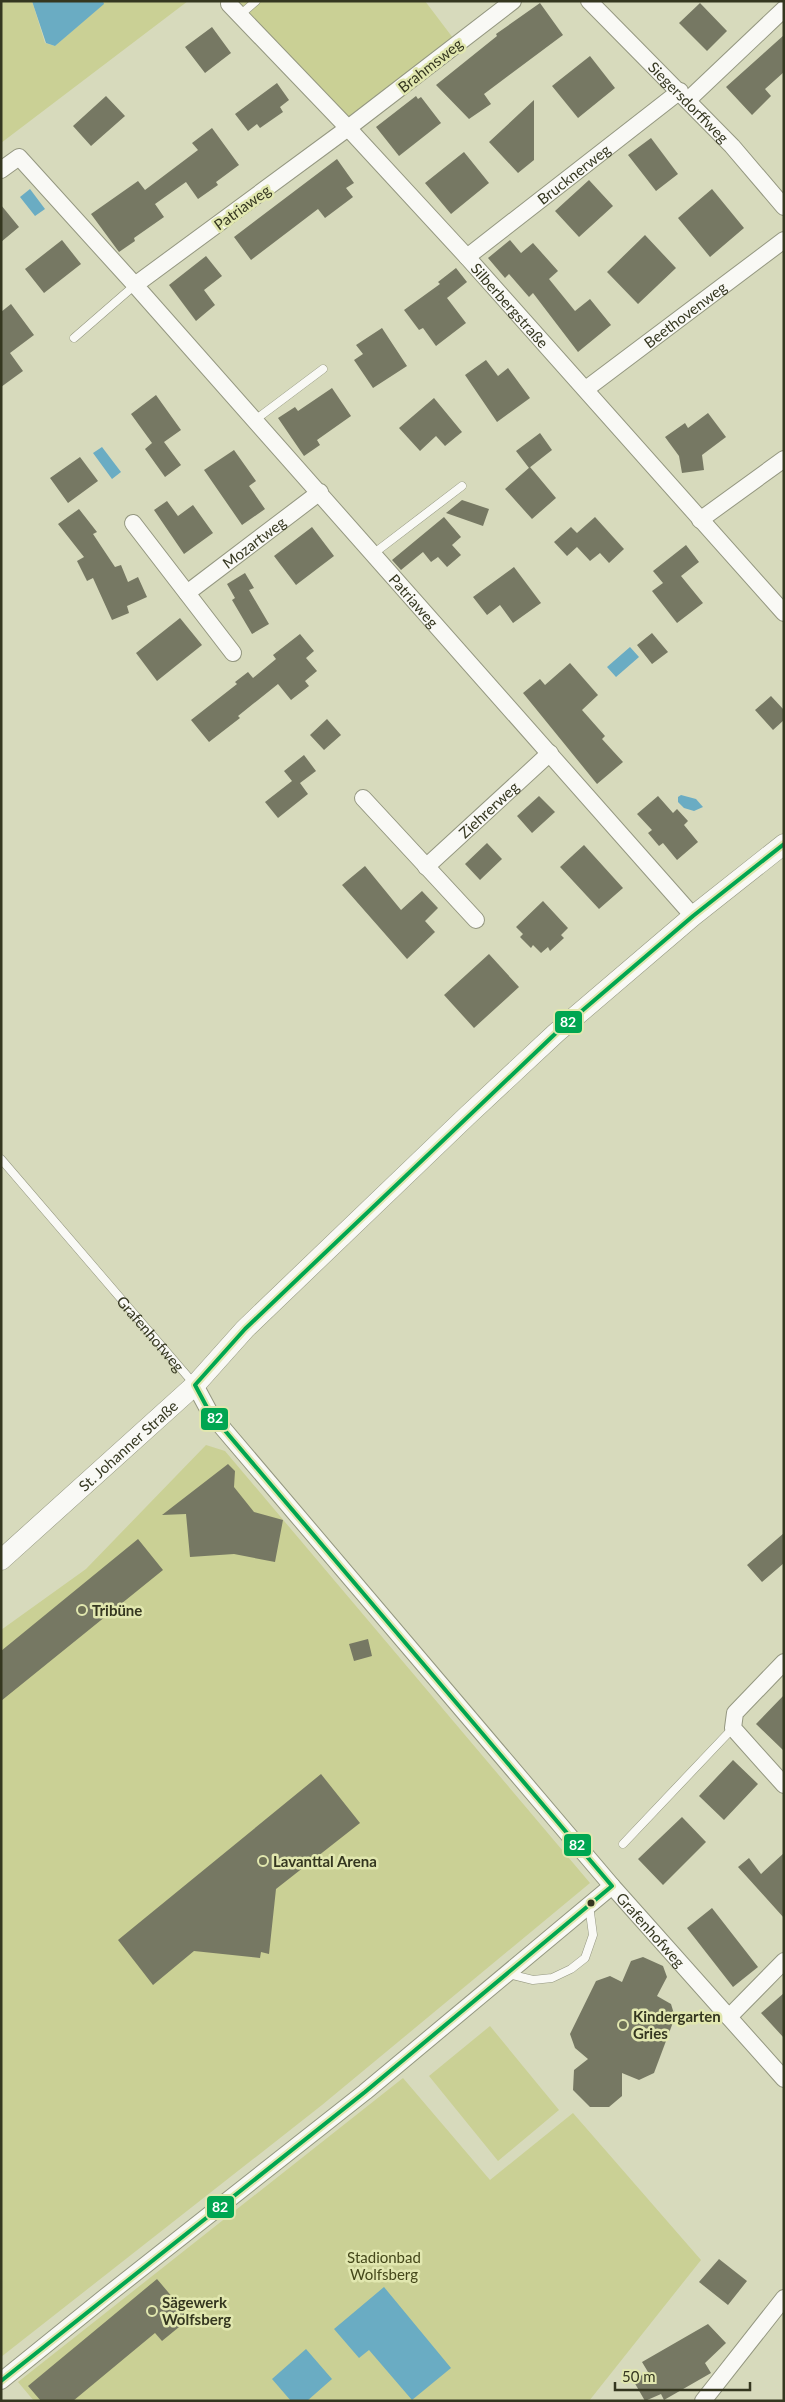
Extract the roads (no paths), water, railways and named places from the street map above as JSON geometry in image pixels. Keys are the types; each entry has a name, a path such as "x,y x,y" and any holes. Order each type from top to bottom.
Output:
{"street":[{"name":"Brahmsweg","path":"348,128 513,1"},
{"name":"Siegersdorffweg","path":"590,1 732,146 784,207"},
{"name":"Brucknerweg","path":"467,257 684,96 784,9"},
{"name":"Silberbergstraße","path":"234,10 348,128 467,257 784,613"},
{"name":"Patriaweg","path":"135,286 348,128"},
{"name":"Patriaweg","path":"1,170 19,157 320,492 693,916"},
{"name":"Beethovenweg","path":"586,389 784,240"},
{"path":"700,520 784,459"},
{"name":"Mozartweg","path":"187,593 320,492"},
{"path":"133,523 233,653"},
{"name":"Ziehrerweg","path":"426,867 550,753"},
{"path":"363,798 476,920"},
{"name":"St. Johanner Straße","path":"1,1560 195,1384 244,1329 556,1033 693,916 784,844"},
{"name":"Grafenhofweg","path":"195,1384 210,1413 612,1886 784,2079"},
{"path":"784,1662 735,1714 733,1728 784,1786"},
{"path":"1,2381 365,2092 612,1886"},
{"path":"729,2017 784,1961"},
{"path":"703,2401 784,2298"}],"lane":[{"path":"234,10 256,1"},
{"path":"74,338 135,286"},
{"path":"255,420 322,369"},
{"path":"373,554 462,486"},
{"name":"Grafenhofweg","path":"1,1159 195,1384"},
{"path":"623,1844 733,1728"},
{"path":"508,1974 533,1980 552,1978 571,1969 585,1958 592,1935 589,1905"}],"water":[{"path":"32,1 103,1 104,4 55,46 46,43"},
{"path":"30,189 45,209 35,216 20,197"},
{"path":"102,447 121,472 112,479 93,453"},
{"path":"630,647 639,657 616,677 607,667"},
{"path":"681,795 696,799 703,807 694,811 684,808 678,802 678,797"},
{"path":"384,2287 451,2368 412,2400 369,2350 359,2358 334,2329"},
{"path":"306,2349 332,2379 307,2401 291,2401 272,2379"}],"place":[{"name":"Tribüne","path":"82,1610"},
{"name":"Lavanttal Arena","path":"263,1861"},
{"name":"Kindergarten Gries","path":"623,2025"},
{"name":"Sägewerk Wolfsberg","path":"152,2311"}],"park label":[{"name":"Stadionbad Wolfsberg","path":"384,2266"}]}
